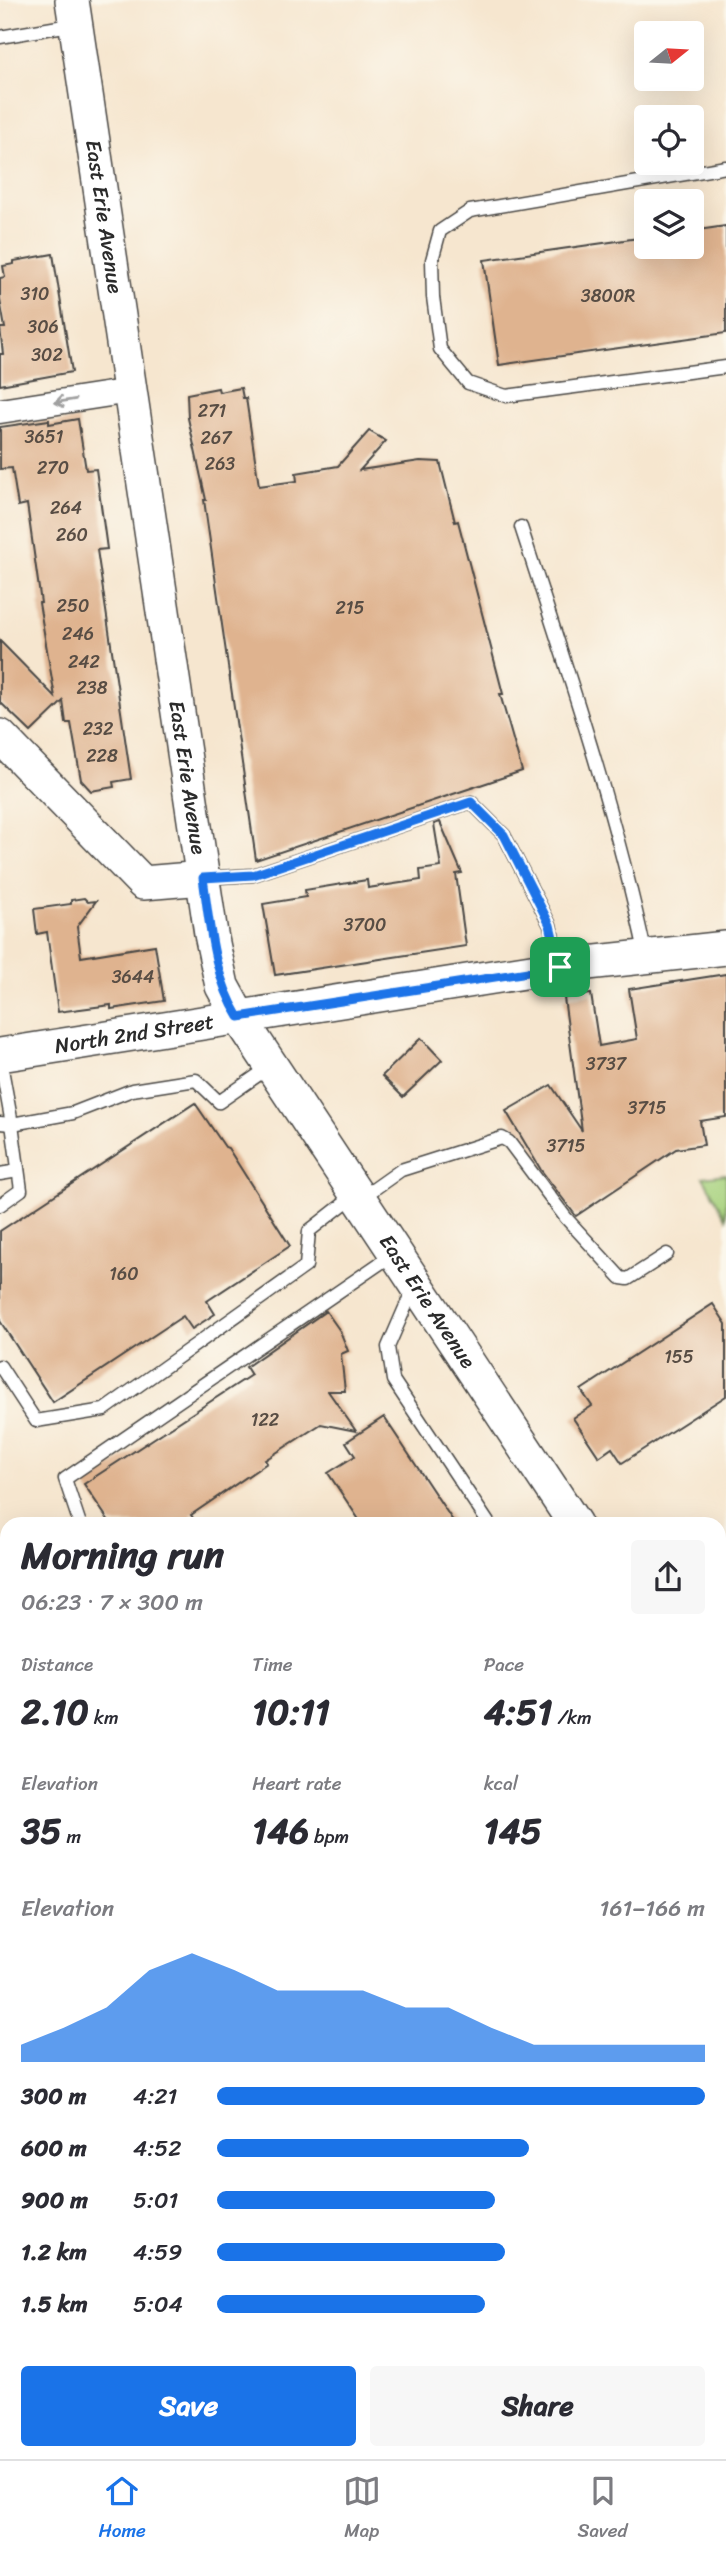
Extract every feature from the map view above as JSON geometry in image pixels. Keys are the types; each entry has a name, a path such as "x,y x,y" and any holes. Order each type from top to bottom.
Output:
{"main road":[{"name":"East Erie Avenue","path":"76,26 215,961 222,986 271,1066 570,1517"},
{"path":"0,736 143,883 203,878"},
{"name":"North 2nd Street","path":"0,1056 560,967 726,948"}],"street":[{"path":"0,411 130,391"}],"lane":[{"path":"0,37 76,26"},
{"path":"726,167 470,211 440,231 432,260 440,349 468,383 506,396 726,367"},
{"path":"521,527 577,700 646,957"},
{"path":"203,878 253,875 471,802 504,835 550,925 560,967"},
{"path":"0,1056 6,1123 21,1190 0,1205"},
{"path":"6,1123 73,1113 132,1090 196,1080 219,1102 271,1066"},
{"path":"0,1366 36,1421 104,1410 306,1266 309,1231 358,1197 401,1170 502,1138 509,1142 566,1218 621,1278 628,1279 667,1254"},
{"path":"0,1174 18,1171"},
{"path":"78,1517 65,1479 395,1252"},
{"path":"417,1285 412,1288 387,1347 393,1380 484,1517"}],"green space":[{"path":"726,1174 726,1218 703,1177"}],"building":[{"path":"726,226 726,333 499,365 484,260 634,239 634,259 704,259 704,229"},
{"path":"53,254 72,372 0,385 0,354 3,354 0,328 5,328 0,300 0,278 5,277 3,266 14,264 14,261"},
{"path":"218,388 219,392 241,388 243,398 246,398 259,486 297,481 296,473 338,466 369,431 386,441 360,470 420,461 440,462 455,522 458,521 503,694 500,694 522,771 256,860 206,500 188,418 187,394"},
{"path":"78,419 86,470 96,469 107,549 97,550 131,779 113,782 114,787 91,791 81,780 71,723 66,723 63,701 31,732 0,702 0,641 55,697 39,603 27,504 18,506 12,468 0,469 0,427"},
{"path":"440,822 462,873 456,874 466,946 275,975 263,904 306,897 305,890 367,880 368,888 421,880 420,870 441,867 434,824"},
{"path":"84,898 88,902 96,901 77,927 81,957 155,945 164,1001 111,1009 111,1005 58,1012 47,932 37,934 34,909 71,904 71,900"},
{"path":"726,974 726,1117 700,1121 704,1145 676,1149 576,1216 541,1170 506,1111 551,1085 582,1131 564,998 591,994 599,1046 637,1039 629,989"},
{"path":"421,1038 442,1060 403,1097 382,1076"},
{"path":"195,1103 228,1148 290,1246 207,1301 215,1314 192,1329 183,1316 53,1402 0,1321 0,1231"},
{"path":"713,1304 726,1324 726,1396 622,1463 612,1448 599,1457 573,1418 592,1406 581,1390"},
{"path":"326,1311 340,1331 348,1351 341,1354 345,1391 328,1391 356,1431 321,1424 265,1460 267,1463 191,1515 192,1517 106,1517 84,1484 251,1375 246,1367"},
{"path":"384,1417 450,1517 357,1517 328,1473 355,1456 346,1442"}],"route":[{"path":"471,802 504,835 550,925 560,967 239,1017 222,986 215,961 203,878 253,875 471,802"}]}
